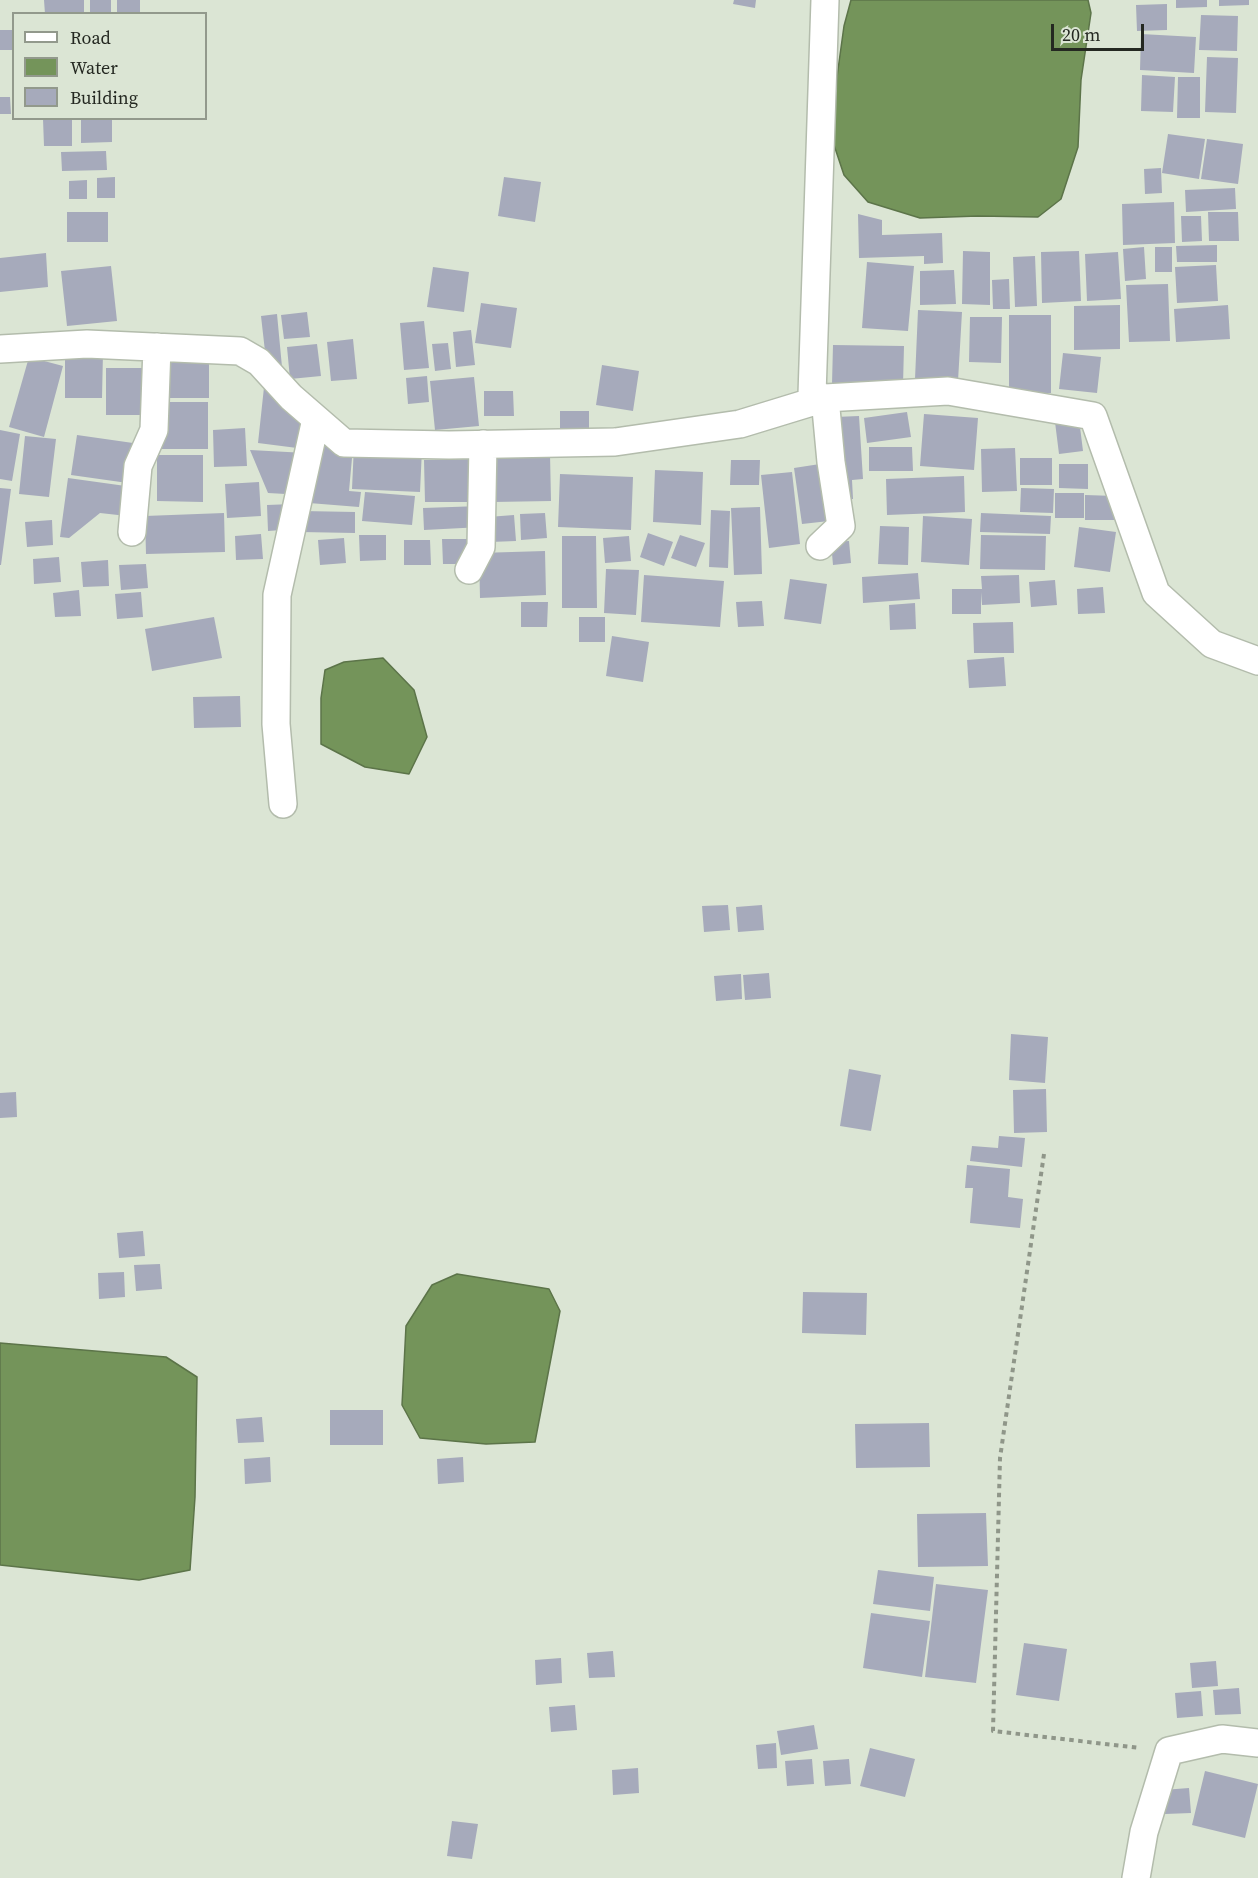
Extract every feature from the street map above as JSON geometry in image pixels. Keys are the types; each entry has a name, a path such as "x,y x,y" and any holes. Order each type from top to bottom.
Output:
{"street":[{"path":"825,0 812,395 825,398"},
{"path":"0,349 87,344 240,351 259,362 291,397 344,443 615,442 740,424 825,398 948,391 1093,416 1156,593 1212,644 1258,662"},
{"path":"132,532 138,466 154,430 157,347"},
{"path":"820,546 841,526 831,462 825,398"},
{"path":"283,804 276,724 278,595 316,419"},
{"path":"469,570 482,547 483,444"},
{"path":"1136,1878 1144,1832 1169,1751 1222,1739 1258,1743"}],"path":[{"path":"1044,1154 1000,1458 993,1731 1169,1751"}],"water":[{"path":"851,0 1088,0 1091,13 1081,80 1078,147 1061,199 1038,217 920,218 868,202 844,175 833,142 837,77 844,26"},
{"path":"383,658 414,690 427,737 409,774 365,767 321,744 321,698 325,670 344,662"},
{"path":"457,1274 549,1289 560,1311 535,1442 486,1444 420,1438 402,1405 406,1326 432,1285"},
{"path":"0,1343 166,1357 197,1377 195,1497 190,1570 139,1580 0,1565"}],"building":[{"path":"44,0 84,0 84,12 45,12"},
{"path":"90,0 111,0 111,12 90,12"},
{"path":"117,0 140,0 140,12 117,12"},
{"path":"734,0 756,0 755,8 733,4"},
{"path":"1176,0 1207,0 1207,7 1176,8"},
{"path":"1219,0 1249,0 1249,5 1219,6"},
{"path":"1167,4 1167,30 1137,31 1136,5"},
{"path":"1201,15 1238,16 1237,51 1199,50"},
{"path":"0,30 12,30 12,50 0,50"},
{"path":"1141,34 1196,37 1194,73 1140,70"},
{"path":"1207,57 1238,58 1236,113 1205,112"},
{"path":"1142,75 1175,77 1173,112 1141,111"},
{"path":"1178,77 1200,77 1200,118 1177,118"},
{"path":"0,97 10,97 11,114 0,114"},
{"path":"43,120 72,120 72,146 44,146"},
{"path":"81,120 112,120 112,142 81,143"},
{"path":"1168,134 1205,139 1199,179 1162,173"},
{"path":"1207,139 1243,144 1238,184 1201,179"},
{"path":"106,151 107,170 62,171 61,152"},
{"path":"1161,168 1162,193 1145,194 1144,169"},
{"path":"115,177 115,198 97,198 97,178"},
{"path":"504,177 541,182 535,222 498,216"},
{"path":"87,180 87,199 69,199 69,181"},
{"path":"1235,188 1236,209 1186,212 1185,190"},
{"path":"1174,202 1175,243 1123,245 1122,204"},
{"path":"67,212 108,212 108,242 67,242"},
{"path":"1208,212 1238,212 1239,241 1209,241"},
{"path":"858,214 882,220 882,235 942,233 943,263 924,264 924,256 859,258"},
{"path":"1181,216 1201,216 1202,241 1182,242"},
{"path":"1217,245 1217,262 1177,262 1176,246"},
{"path":"1144,247 1146,279 1125,281 1123,249"},
{"path":"1155,247 1172,247 1172,272 1155,272"},
{"path":"963,251 990,252 990,305 962,304"},
{"path":"1079,251 1081,301 1042,303 1041,252"},
{"path":"1118,252 1121,299 1087,301 1085,254"},
{"path":"46,253 48,287 0,292 0,258"},
{"path":"1035,256 1037,306 1015,307 1013,257"},
{"path":"867,262 914,266 908,331 862,328"},
{"path":"1216,265 1218,301 1177,303 1175,267"},
{"path":"111,266 117,321 67,326 61,271"},
{"path":"433,267 469,272 464,312 427,307"},
{"path":"954,270 956,304 920,305 920,271"},
{"path":"1009,279 1010,309 993,309 992,280"},
{"path":"1168,284 1170,341 1129,342 1126,285"},
{"path":"481,303 517,308 511,348 475,343"},
{"path":"1120,305 1120,349 1074,350 1074,306"},
{"path":"1228,305 1230,339 1176,342 1174,309"},
{"path":"918,310 962,312 958,381 915,379"},
{"path":"307,312 310,337 284,339 281,315"},
{"path":"277,314 282,367 267,369 261,316"},
{"path":"1009,315 1051,315 1051,393 1009,393"},
{"path":"970,317 1002,317 1001,363 969,362"},
{"path":"424,321 429,368 404,370 400,323"},
{"path":"471,330 475,365 456,367 453,332"},
{"path":"353,339 357,379 331,381 327,342"},
{"path":"448,343 451,369 435,371 432,344"},
{"path":"317,344 321,376 290,379 287,347"},
{"path":"833,345 904,346 903,385 832,384"},
{"path":"65,352 103,352 102,398 65,398"},
{"path":"1063,353 1101,357 1097,393 1059,389"},
{"path":"164,355 209,356 209,398 164,398"},
{"path":"29,357 63,366 44,437 9,427"},
{"path":"602,365 639,371 633,411 596,405"},
{"path":"106,368 152,368 152,415 106,415"},
{"path":"427,376 429,402 408,404 406,378"},
{"path":"474,377 479,426 435,430 430,381"},
{"path":"265,378 309,417 305,449 258,443"},
{"path":"484,391 513,391 514,416 484,416"},
{"path":"161,402 208,402 208,449 161,449"},
{"path":"560,411 589,411 589,436 560,436"},
{"path":"907,412 911,437 867,443 864,418"},
{"path":"924,414 978,418 974,470 920,466"},
{"path":"859,416 863,479 852,480 853,499 840,500 835,417"},
{"path":"1079,419 1083,451 1059,454 1055,422"},
{"path":"316,427 353,447 349,491 361,492 359,507 309,503"},
{"path":"245,428 247,466 214,467 213,430"},
{"path":"0,430 20,434 12,481 0,479"},
{"path":"77,435 154,446 149,486 71,475"},
{"path":"25,436 56,439 49,497 19,494"},
{"path":"354,445 422,449 420,492 352,489"},
{"path":"869,447 912,447 913,471 869,471"},
{"path":"1015,448 1017,491 982,492 981,449"},
{"path":"250,450 306,453 304,495 268,493"},
{"path":"550,454 551,501 493,502 492,455"},
{"path":"157,455 203,455 203,502 157,501"},
{"path":"1020,458 1052,458 1052,485 1020,485"},
{"path":"479,459 479,502 425,502 424,460"},
{"path":"731,460 760,460 759,485 730,485"},
{"path":"820,464 829,521 802,524 794,468"},
{"path":"1059,464 1088,464 1088,489 1059,488"},
{"path":"655,470 703,472 701,525 653,522"},
{"path":"792,472 800,544 769,548 761,475"},
{"path":"560,474 633,477 631,530 558,527"},
{"path":"964,476 965,512 887,515 886,479"},
{"path":"68,478 140,488 136,517 100,513 69,538 60,537"},
{"path":"259,482 261,516 227,518 225,484"},
{"path":"0,488 11,489 1,565 0,565"},
{"path":"1021,488 1054,489 1053,513 1020,512"},
{"path":"365,492 415,496 412,525 362,521"},
{"path":"1055,493 1084,493 1084,518 1055,518"},
{"path":"1085,495 1115,496 1115,520 1085,520"},
{"path":"293,504 295,529 268,531 267,505"},
{"path":"481,506 482,527 424,530 423,508"},
{"path":"760,507 762,574 734,575 731,508"},
{"path":"711,510 730,511 728,568 709,567"},
{"path":"302,511 355,512 355,533 301,532"},
{"path":"224,513 225,552 146,554 145,516"},
{"path":"545,513 547,538 521,540 520,514"},
{"path":"981,513 1051,516 1050,534 980,532"},
{"path":"514,515 516,541 490,542 488,517"},
{"path":"923,516 972,519 969,565 921,562"},
{"path":"52,520 53,545 27,547 25,522"},
{"path":"880,526 909,527 908,565 878,564"},
{"path":"1079,527 1116,532 1110,572 1074,567"},
{"path":"648,533 673,542 664,566 640,557"},
{"path":"261,534 263,559 236,560 235,536"},
{"path":"359,535 386,535 386,560 360,561"},
{"path":"680,535 705,543 696,567 671,558"},
{"path":"981,535 1046,536 1045,570 980,569"},
{"path":"562,536 596,536 597,608 562,608"},
{"path":"629,536 631,561 605,563 603,538"},
{"path":"344,538 346,563 320,565 318,540"},
{"path":"442,539 468,539 469,564 443,564"},
{"path":"404,540 430,540 431,565 404,565"},
{"path":"849,541 851,563 833,565 831,542"},
{"path":"545,551 546,595 480,598 479,553"},
{"path":"59,557 61,582 34,584 33,559"},
{"path":"108,560 109,586 83,587 81,562"},
{"path":"146,564 148,588 121,590 119,565"},
{"path":"606,569 639,570 636,615 604,613"},
{"path":"918,573 920,599 863,603 862,577"},
{"path":"644,575 724,581 720,627 641,622"},
{"path":"1019,575 1020,603 982,605 981,592 981,614 952,614 952,589 982,589 981,576"},
{"path":"790,579 827,584 821,624 784,619"},
{"path":"1055,580 1057,605 1031,607 1029,582"},
{"path":"1103,587 1105,613 1078,614 1077,589"},
{"path":"79,590 81,616 55,617 53,593"},
{"path":"141,592 143,617 117,619 115,594"},
{"path":"762,601 764,626 738,627 736,602"},
{"path":"521,602 548,602 547,627 521,627"},
{"path":"915,603 916,629 890,630 889,605"},
{"path":"214,617 222,658 152,671 145,629"},
{"path":"579,617 605,617 605,642 579,642"},
{"path":"1013,622 1014,653 974,653 973,623"},
{"path":"612,636 649,642 643,682 606,676"},
{"path":"1004,657 1006,686 969,688 967,660"},
{"path":"240,696 241,727 194,728 193,697"},
{"path":"728,905 730,930 704,932 702,906"},
{"path":"762,905 764,930 738,932 736,907"},
{"path":"769,973 771,998 745,1000 743,975"},
{"path":"741,974 742,999 716,1001 714,976"},
{"path":"1011,1034 1048,1037 1045,1083 1009,1080"},
{"path":"849,1069 881,1075 871,1131 840,1126"},
{"path":"1046,1089 1047,1132 1014,1133 1013,1090"},
{"path":"16,1092 17,1117 0,1118 0,1093"},
{"path":"999,1136 1025,1138 1022,1167 970,1161 972,1146 998,1148"},
{"path":"967,1165 1010,1169 1008,1197 1023,1199 1020,1228 970,1223 973,1188 965,1188"},
{"path":"143,1231 145,1256 119,1258 117,1233"},
{"path":"160,1264 162,1289 136,1291 134,1265"},
{"path":"124,1272 125,1297 99,1299 98,1273"},
{"path":"803,1292 867,1293 866,1335 802,1333"},
{"path":"330,1410 383,1410 383,1445 330,1445"},
{"path":"262,1417 264,1442 238,1443 236,1419"},
{"path":"929,1423 930,1467 856,1468 855,1424"},
{"path":"270,1457 271,1482 245,1484 244,1459"},
{"path":"463,1457 464,1482 438,1484 437,1459"},
{"path":"986,1513 988,1566 918,1567 917,1514"},
{"path":"878,1570 934,1577 930,1611 873,1604"},
{"path":"936,1584 988,1590 976,1683 925,1677"},
{"path":"871,1613 930,1621 922,1677 863,1668"},
{"path":"1024,1643 1067,1649 1059,1701 1016,1695"},
{"path":"613,1651 615,1677 589,1678 587,1653"},
{"path":"561,1658 562,1683 536,1685 535,1660"},
{"path":"1216,1661 1218,1686 1192,1688 1190,1663"},
{"path":"1239,1688 1241,1714 1215,1715 1213,1690"},
{"path":"1201,1691 1203,1716 1177,1718 1175,1693"},
{"path":"575,1705 577,1730 551,1732 549,1707"},
{"path":"814,1725 818,1749 781,1755 777,1731"},
{"path":"776,1743 777,1768 758,1769 756,1745"},
{"path":"870,1748 915,1759 905,1797 860,1786"},
{"path":"812,1759 814,1784 787,1786 785,1761"},
{"path":"849,1759 851,1784 825,1786 823,1761"},
{"path":"638,1768 639,1793 613,1795 612,1770"},
{"path":"1205,1771 1258,1784 1245,1838 1192,1825"},
{"path":"1189,1788 1191,1813 1165,1814 1163,1790"},
{"path":"452,1821 478,1824 472,1859 447,1856"}]}
